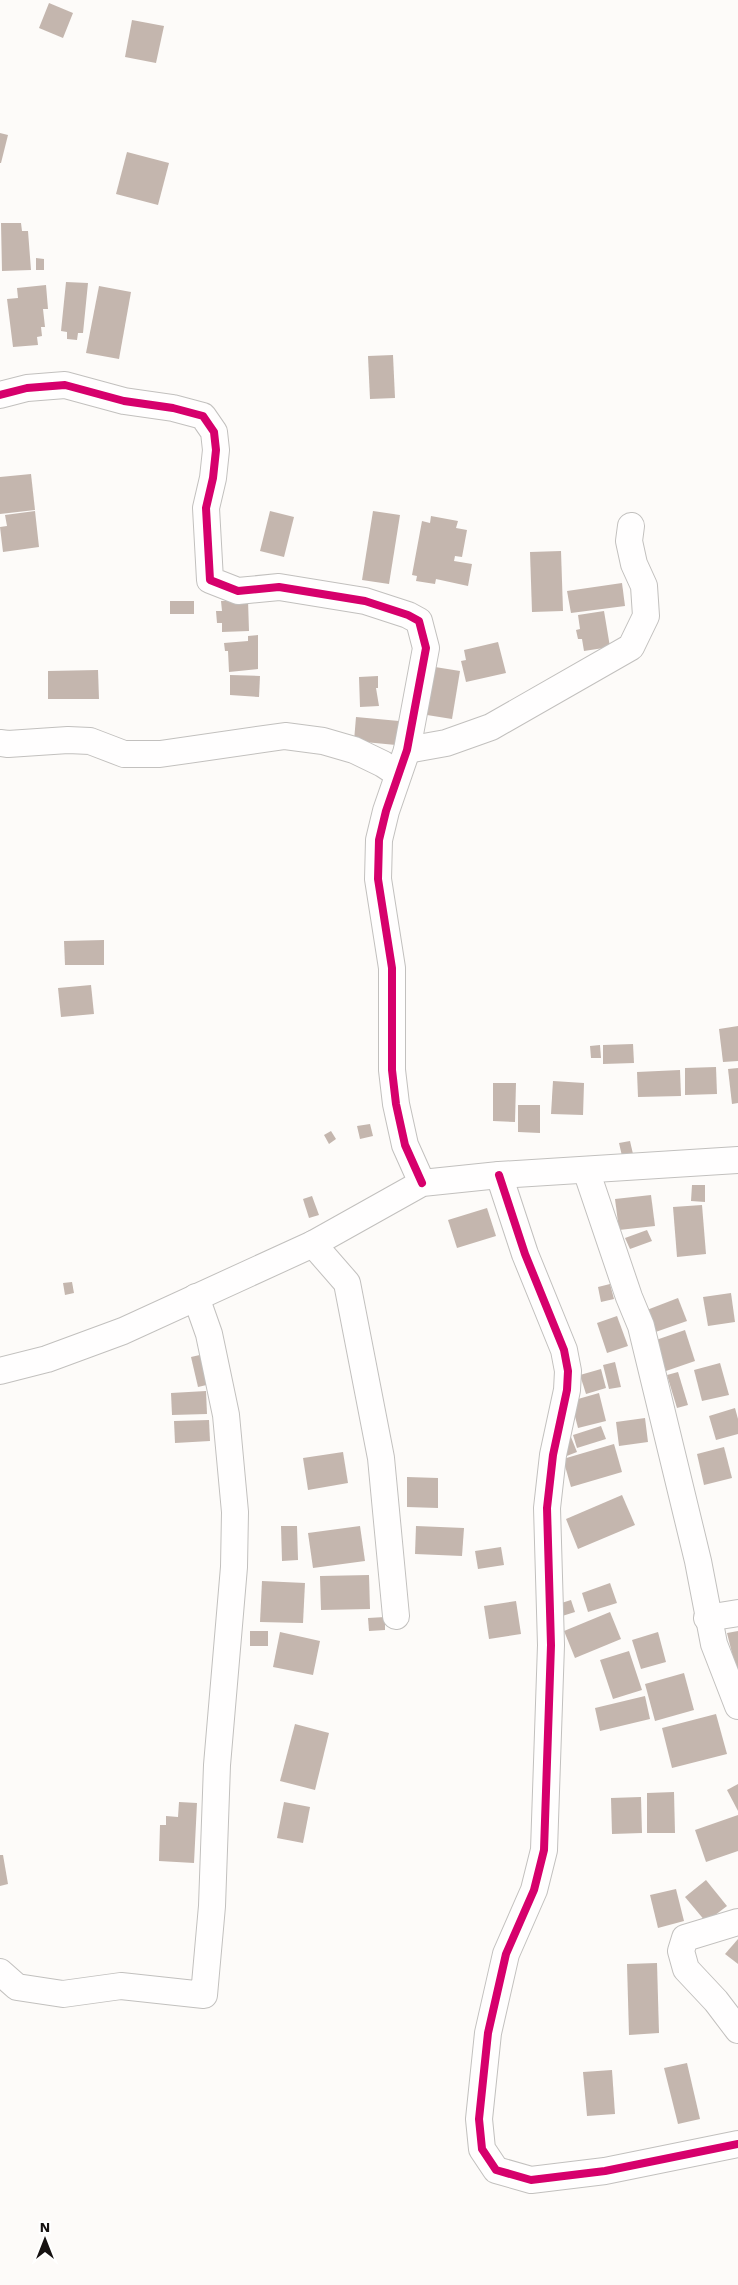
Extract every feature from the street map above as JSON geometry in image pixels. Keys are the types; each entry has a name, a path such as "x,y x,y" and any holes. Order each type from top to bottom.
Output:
{"street":[{"path":"0,395 26,388 65,385 124,401 173,408 203,416 214,432 216,450 213,478 206,508 210,580 238,591 279,587 365,601 408,615 419,621 426,648 407,750 379,840 378,879 392,968 392,1070 396,1104 405,1145 422,1183"},
{"path":"407,750 446,743 491,728 631,647 646,616 644,586 634,564 629,541 631,526"},
{"path":"0,742 8,744 68,740 90,741 124,754 160,754 284,736 323,741 354,750 383,764 398,774"},
{"path":"0,1371 47,1358 123,1331 313,1244 422,1183 499,1175 738,1160"},
{"path":"586,1170 629,1297 641,1326 698,1561 707,1618 714,1644 738,1706"},
{"path":"499,1175 525,1254 564,1350 568,1371 567,1390 553,1455 547,1508 551,1645 544,1850 534,1890 506,1954 488,2033 479,2118 482,2150 496,2170 531,2180 604,2171 738,2144"},
{"path":"313,1244 347,1283 381,1458 396,1616"},
{"path":"0,1972 17,1987 63,1994 121,1986 204,1995 212,1906 217,1766 234,1567 235,1512 226,1415 209,1334 196,1298"},
{"path":"707,1618 738,1613"},
{"path":"738,1922 685,1938 681,1951 686,1969 716,2001 738,2030"}],"building":[{"path":"49,3 73,13 63,38 39,28"},
{"path":"132,20 164,26 156,63 125,57"},
{"path":"0,133 8,135 1,163 0,163"},
{"path":"127,152 169,163 158,205 116,194"},
{"path":"1,223 21,223 22,231 28,231 31,270 2,271"},
{"path":"36,258 44,259 44,270 36,270"},
{"path":"66,282 88,283 83,333 78,333 77,340 67,339 67,332 61,331"},
{"path":"46,285 48,309 43,309 45,327 41,327 42,336 37,337 38,345 13,347 7,299 18,298 17,288"},
{"path":"99,286 131,292 119,359 86,353"},
{"path":"393,355 395,398 370,399 368,356"},
{"path":"31,474 35,510 0,514 0,477"},
{"path":"35,511 39,547 3,552 0,527 7,526 5,515"},
{"path":"270,511 294,517 284,557 260,551"},
{"path":"373,511 400,515 389,584 362,580"},
{"path":"431,516 458,521 456,528 467,530 462,557 455,556 454,561 472,564 468,586 436,579 435,584 416,581 417,576 412,575 422,521 430,523"},
{"path":"561,551 563,611 532,612 530,552"},
{"path":"622,583 625,606 571,613 567,591"},
{"path":"248,600 249,631 222,632 222,623 217,623 216,611 222,611 221,601"},
{"path":"170,601 194,601 194,614 170,614"},
{"path":"604,611 610,647 584,651 582,639 578,639 576,630 580,629 578,615"},
{"path":"258,635 258,669 229,672 228,651 225,651 224,643 248,641 248,636"},
{"path":"498,642 506,673 466,682 461,661 466,660 464,650"},
{"path":"435,667 460,671 452,719 427,715"},
{"path":"98,670 99,699 48,699 48,671"},
{"path":"230,675 260,676 259,697 230,695"},
{"path":"378,676 378,688 376,688 379,706 360,707 359,677"},
{"path":"356,717 399,721 396,745 354,741"},
{"path":"104,940 104,965 65,965 64,941"},
{"path":"91,985 94,1014 61,1017 58,988"},
{"path":"738,1026 738,1061 723,1062 719,1029"},
{"path":"633,1044 634,1063 603,1064 603,1045"},
{"path":"600,1045 601,1058 591,1058 590,1046"},
{"path":"716,1067 717,1094 685,1095 685,1068"},
{"path":"738,1068 738,1103 732,1104 728,1069"},
{"path":"680,1070 681,1096 638,1097 637,1072"},
{"path":"553,1081 584,1083 583,1115 551,1114"},
{"path":"493,1083 516,1083 515,1122 493,1121"},
{"path":"518,1105 540,1105 540,1133 518,1132"},
{"path":"370,1124 373,1136 360,1139 357,1126"},
{"path":"331,1131 336,1139 329,1144 324,1135"},
{"path":"630,1141 633,1154 622,1156 619,1143"},
{"path":"692,1185 705,1185 705,1202 691,1201"},
{"path":"651,1195 655,1226 619,1230 615,1199"},
{"path":"312,1196 319,1215 309,1218 303,1199"},
{"path":"702,1205 706,1254 677,1257 673,1207"},
{"path":"487,1208 496,1236 457,1248 448,1220"},
{"path":"647,1230 652,1241 630,1249 625,1238"},
{"path":"72,1282 74,1293 65,1295 63,1283"},
{"path":"610,1284 614,1299 601,1302 598,1287"},
{"path":"731,1293 735,1322 708,1326 703,1297"},
{"path":"678,1298 687,1321 647,1335 639,1313"},
{"path":"617,1316 628,1346 607,1353 597,1323"},
{"path":"685,1330 695,1361 666,1371 656,1340"},
{"path":"204,1354 211,1384 198,1387 191,1357"},
{"path":"615,1362 621,1387 609,1389 603,1365"},
{"path":"720,1363 729,1395 702,1401 694,1370"},
{"path":"601,1369 606,1388 586,1394 580,1375"},
{"path":"678,1372 688,1405 677,1408 667,1375"},
{"path":"206,1391 207,1414 172,1415 171,1393"},
{"path":"599,1393 606,1421 578,1428 571,1401"},
{"path":"735,1408 738,1419 738,1434 716,1440 709,1416"},
{"path":"645,1418 648,1442 619,1446 616,1422"},
{"path":"209,1420 210,1441 175,1443 174,1421"},
{"path":"601,1426 606,1439 577,1448 573,1435"},
{"path":"571,1437 577,1452 564,1457 559,1441"},
{"path":"614,1444 622,1472 571,1487 563,1459"},
{"path":"724,1447 732,1478 704,1485 697,1454"},
{"path":"343,1452 348,1483 308,1490 303,1458"},
{"path":"407,1477 438,1478 438,1508 407,1507"},
{"path":"622,1495 635,1525 578,1549 566,1519"},
{"path":"281,1526 297,1526 298,1560 282,1561"},
{"path":"360,1526 365,1561 313,1568 308,1533"},
{"path":"416,1526 464,1528 462,1556 415,1554"},
{"path":"501,1547 504,1565 478,1569 475,1551"},
{"path":"369,1575 370,1609 321,1610 320,1576"},
{"path":"262,1581 305,1583 303,1623 260,1622"},
{"path":"610,1583 617,1603 588,1612 582,1593"},
{"path":"571,1600 575,1612 559,1617 555,1605"},
{"path":"516,1601 521,1634 489,1639 484,1606"},
{"path":"610,1612 621,1639 575,1658 564,1631"},
{"path":"385,1617 385,1630 369,1631 368,1618"},
{"path":"250,1631 268,1631 268,1646 250,1646"},
{"path":"738,1631 738,1672 737,1673 727,1633"},
{"path":"280,1632 320,1641 313,1675 273,1667"},
{"path":"658,1632 666,1662 641,1669 632,1640"},
{"path":"629,1651 642,1690 613,1699 600,1660"},
{"path":"684,1673 694,1710 655,1721 645,1684"},
{"path":"645,1696 650,1719 600,1731 595,1708"},
{"path":"716,1714 727,1754 672,1768 662,1728"},
{"path":"295,1724 329,1733 315,1790 280,1781"},
{"path":"738,1784 738,1811 727,1790"},
{"path":"674,1792 675,1833 647,1833 647,1793"},
{"path":"641,1797 642,1833 612,1834 611,1798"},
{"path":"179,1802 197,1803 194,1863 159,1861 160,1825 166,1825 166,1816 178,1817"},
{"path":"284,1802 310,1807 303,1843 277,1838"},
{"path":"738,1815 738,1851 706,1862 695,1830"},
{"path":"0,1855 3,1855 8,1884 0,1886"},
{"path":"706,1880 727,1906 706,1922 685,1897"},
{"path":"676,1889 684,1921 658,1928 650,1895"},
{"path":"738,1939 738,1964 725,1954"},
{"path":"657,1963 659,2033 629,2035 627,1964"},
{"path":"687,2063 700,2119 678,2124 664,2068"},
{"path":"612,2070 615,2114 587,2116 583,2072"}],"cycle path":[{"path":"0,395 27,388 65,385 124,401 173,408 203,416 214,432 216,450 213,478 206,508 210,580 238,591 279,587 365,601 408,615 419,621 426,648 407,750 386,811 379,840 378,879 392,968 392,1070 396,1104 405,1145 422,1183"},
{"path":"499,1175 525,1254 564,1350 568,1371 567,1390 553,1455 547,1508 551,1645 544,1850 534,1890 506,1954 488,2033 479,2119 482,2149 496,2170 531,2180 605,2171 738,2144"}]}
